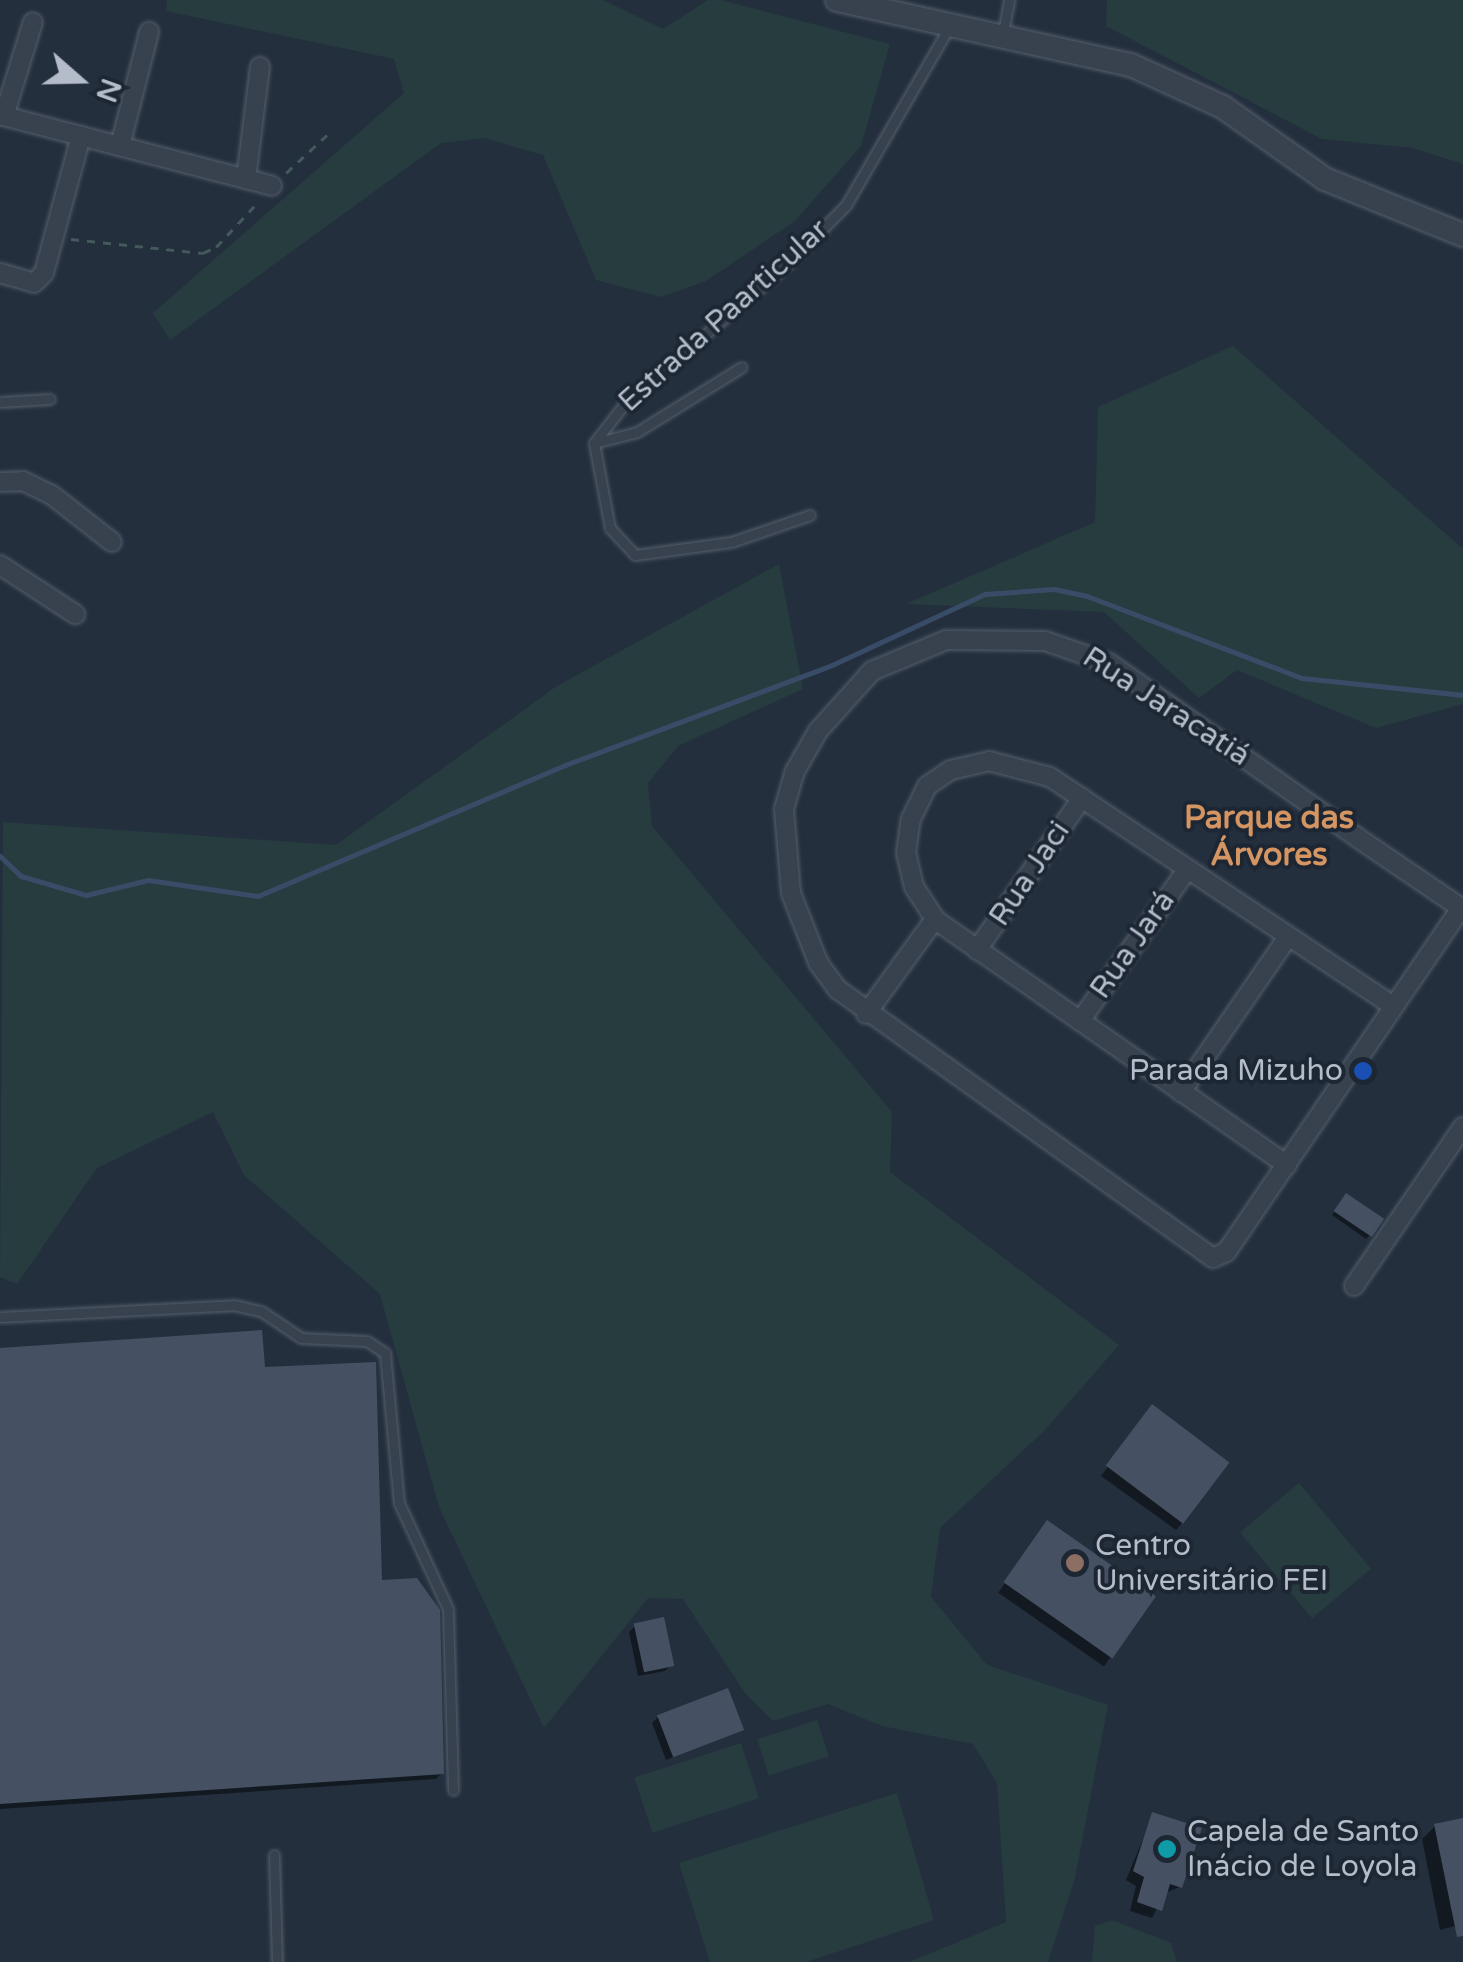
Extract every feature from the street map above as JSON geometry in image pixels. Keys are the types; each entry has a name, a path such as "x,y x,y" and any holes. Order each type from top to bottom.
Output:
{"street":[{"path":"837,0 948,28 1131,66 1182,86 1325,179 1463,235"},
{"path":"33,22 2,116 272,186"},
{"path":"120,146 148,32"},
{"path":"246,180 260,67"},
{"path":"0,273 39,281 81,136"},
{"path":"0,482 23,481 52,495 112,542"},
{"path":"0,565 74,614"},
{"name":"Rua Jaracatiá","path":"1287,1164 1220,1255 866,1014 838,990 803,926 784,857 784,810 794,773 843,697 872,671 946,640 1046,642 1090,653 1462,909"},
{"path":"1394,1006 1050,777 1008,762 969,764 927,786 910,819 906,854 914,888 935,919 1287,1164 1462,909"},
{"name":"Rua Jaci","path":"978,950 1082,798"},
{"name":"Rua Jará","path":"1080,1021 1186,870"},
{"path":"866,1014 935,919"},
{"path":"1181,1092 1288,937"},
{"path":"1354,1286 1463,1127"}],"lane":[{"path":"1002,40 1009,0"},
{"name":"Estrada Paarticular","path":"594,443 625,402 790,262 846,205 948,28"},
{"path":"742,367 648,426 594,443 610,528 635,555 731,542 810,515"},
{"path":"0,402 50,399"},
{"path":"0,1317 234,1304 260,1312 301,1338 368,1342 385,1353 400,1503 448,1609 453,1790"},
{"path":"274,1855 277,1962"}],"path":[{"path":"55,236 116,248 203,253 216,248 272,186 329,134"}],"green space":[{"path":"167,0 603,0 663,29 708,0 721,0 890,44 861,146 795,221 706,281 661,297 596,280 543,155 484,138 441,143 170,340 153,313 404,93 394,59 166,11"},
{"path":"1107,0 1463,0 1463,164 1413,148 1322,139 1106,26"},
{"path":"1233,346 1463,549 1463,704 1376,728 1237,670 1199,698 1104,612 906,604 1095,522 1098,407"},
{"path":"779,564 803,689 678,746 648,783 652,826 892,1112 890,1172 1119,1345 1044,1431 940,1528 931,1597 987,1665 1108,1705 1075,1878 1048,1962 909,1962 1006,1922 997,1783 973,1744 882,1726 828,1704 773,1721 745,1693 683,1599 648,1598 544,1728 439,1507 380,1294 244,1175 213,1112 97,1168 17,1284 0,1277 3,822 336,845 557,686"},
{"path":"1299,1483 1371,1569 1312,1618 1240,1532"},
{"path":"817,1720 829,1756 769,1776 757,1739"},
{"path":"741,1743 759,1798 652,1833 634,1778"},
{"path":"897,1793 934,1920 806,1962 710,1962 679,1863"},
{"path":"1112,1920 1171,1943 1177,1962 1092,1962 1095,1926"}],"building":[{"path":"1346,1193 1384,1219 1372,1237 1334,1211"},
{"path":"262,1330 265,1367 376,1362 382,1580 417,1578 440,1610 444,1774 0,1804 0,1348"},
{"path":"1152,1404 1229,1462 1183,1524 1106,1465"},
{"path":"1047,1520 1156,1596 1112,1659 1003,1582"},
{"path":"664,1617 674,1666 644,1672 634,1623"},
{"path":"728,1688 744,1730 673,1757 657,1715"},
{"name":"Capela de Santo Inácio de Loyola","path":"1152,1812 1202,1828 1182,1888 1170,1884 1162,1911 1137,1902 1144,1877 1133,1871"},
{"path":"1463,1818 1463,1936 1457,1937 1434,1824"}],"waterway":[{"path":"0,856 21,876 86,895 148,880 258,896 565,765 832,665 985,594 1054,589 1087,596 1302,678 1463,695"}],"place":[{"name":"Parada Mizuho","path":"1363,1071"},
{"name":"Centro Universitário FEI","path":"1075,1563"},
{"name":"Capela de Santo Inácio de Loyola","path":"1167,1849"}],"district":[{"name":"Parque das Árvores","path":"1269,838"}]}
